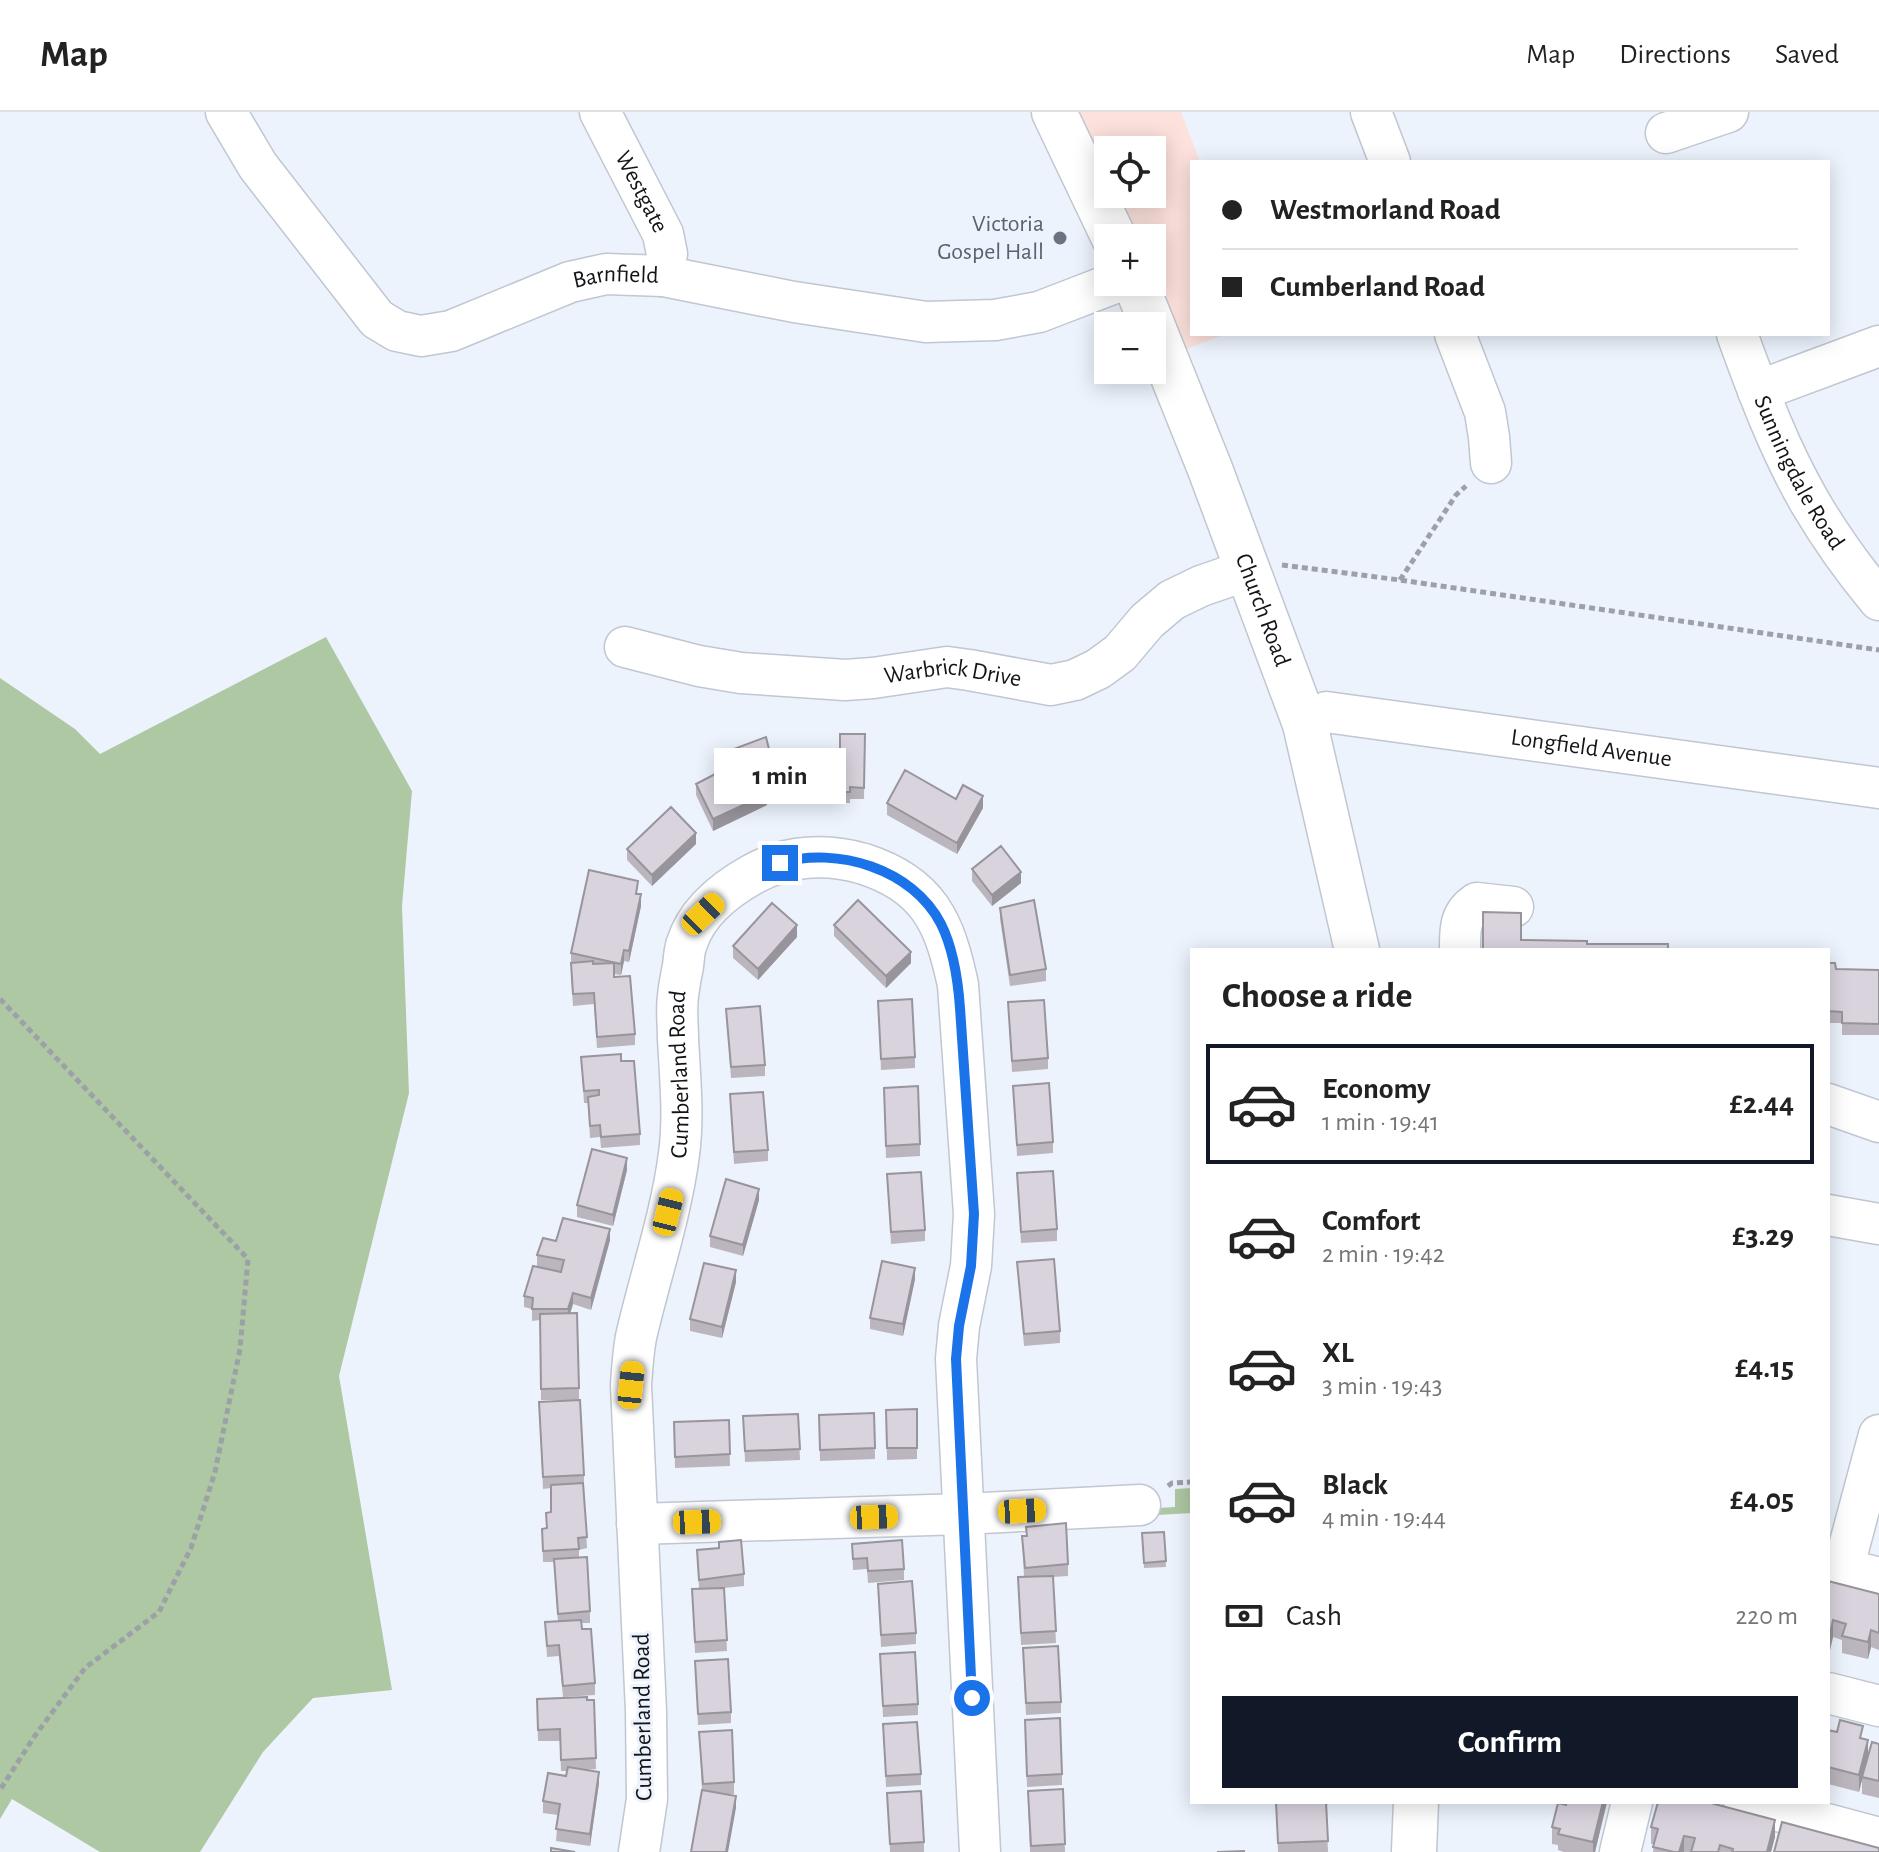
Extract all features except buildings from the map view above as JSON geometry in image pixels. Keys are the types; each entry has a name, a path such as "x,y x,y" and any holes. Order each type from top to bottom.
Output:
{"main road":[{"path":"1054,112 1107,224"},
{"name":"Church Road","path":"1141,296 1210,469 1305,724 1357,948"},
{"path":"1414,1852 1416,1804"}],"street":[{"name":"Barnfield","path":"226,112 258,166 377,319 397,331 421,336 451,331 570,282 606,274 663,276 794,302 926,322 995,320 1039,312 1094,291"},
{"name":"Westgate","path":"600,112 663,234 667,254 663,276"},
{"path":"1371,112 1389,160"},
{"path":"1667,136 1728,112"},
{"path":"1456,336 1485,412 1491,463"},
{"name":"Sunningdale Road","path":"1738,336 1783,449 1810,503 1879,600"},
{"path":"1758,391 1879,346"},
{"name":"Warbrick Drive","path":"620,645 699,666 741,673 845,680 947,667 1051,685 1075,680 1098,669 1120,653 1147,621 1172,600 1201,586 1247,572"},
{"name":"Longfield Avenue","path":"1305,724 1326,712 1879,788"},
{"name":"Cumberland Road","path":"639,1852 647,1799 646,1726 631,1385 635,1340 675,1184 680,1150 677,999 687,942 703,914 731,886 764,868 796,858 825,857 847,859 869,866 921,895 940,923 951,951 958,985 974,1214 971,1266 956,1359 980,1852"},
{"path":"1460,948 1461,926 1467,910 1477,903 1513,907"},
{"path":"1830,1105 1879,1122"},
{"path":"1830,1215 1879,1224"},
{"path":"1850,1571 1879,1435"},
{"path":"637,1524 1140,1505"},
{"path":"1830,1694 1879,1706"},
{"path":"1620,1852 1632,1804"},
{"path":"1752,1804 1879,1838"}],"path":[{"path":"1400,580 1456,495 1491,463"},
{"path":"1247,572 1289,565 1879,650"},
{"path":"0,999 248,1259 237,1364 215,1472 191,1548 159,1612 85,1668 34,1737 0,1790"}],"shaded area":[{"path":"1077,112 1181,112 1199,160 1190,160 1190,336 1220,336 1184,350 1159,296 1166,296 1166,224 1127,224 1119,208 1166,208 1166,136 1094,136 1094,151"}],"green space":[{"path":"326,637 412,791 402,906 409,1093 339,1376 392,1690 313,1698 263,1752 200,1852 100,1852 12,1799 0,1819 0,678 75,729 100,754"},
{"path":"1190,1488 1190,1513 1157,1515 1158,1508 1175,1507 1175,1489"}],"place":[{"name":"Victoria Gospel Hall","path":"1060,238"}],"route":[{"path":"780,863 796,858 847,859 888,874 921,895 940,923 951,951 958,985 974,1214 971,1266 956,1359 972,1698"}]}
